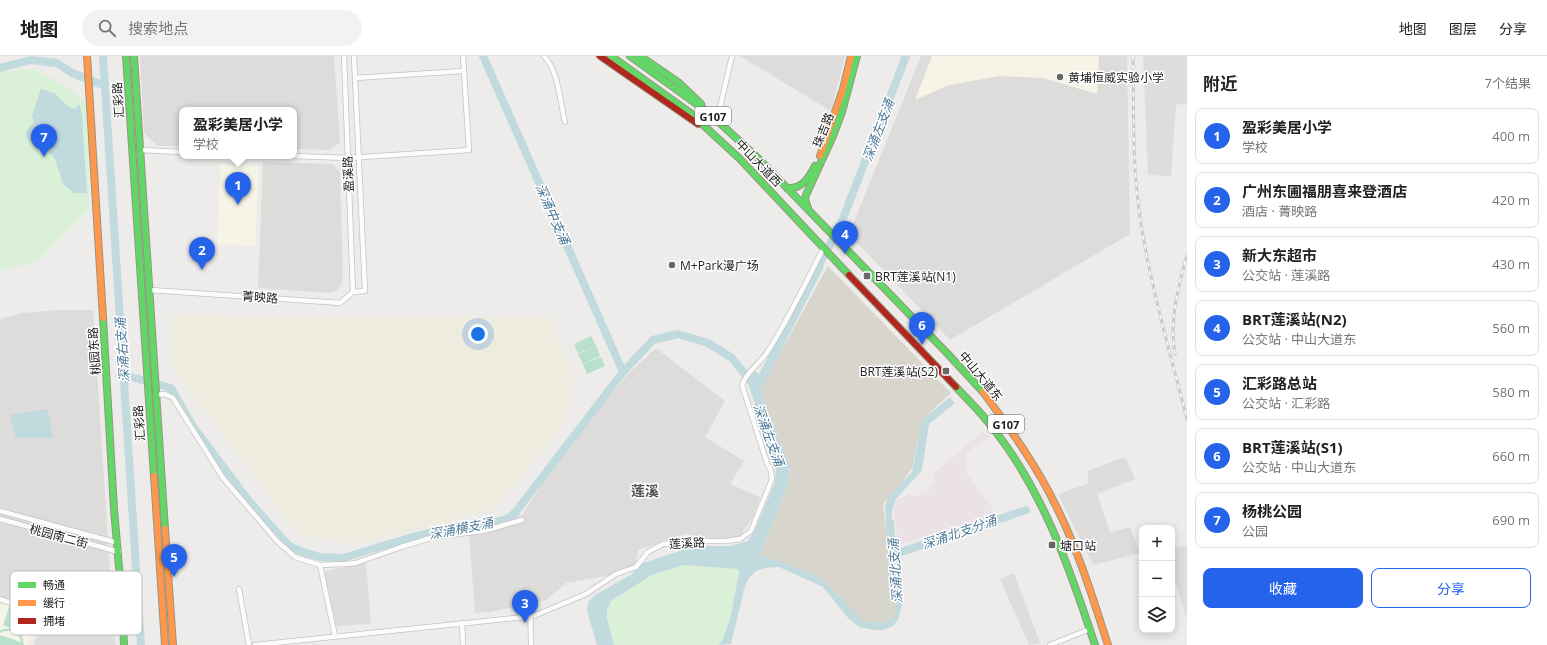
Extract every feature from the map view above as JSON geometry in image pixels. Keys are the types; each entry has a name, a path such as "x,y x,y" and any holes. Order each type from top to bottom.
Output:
{"main road":[{"name":"桃园东路","path":"87,56 120,571"},
{"name":"汇彩路","path":"126,56 165,645"},
{"name":"汇彩路","path":"134,56 173,645"},
{"path":"600,56 716,136"},
{"name":"中山大道西","path":"610,56 680,105 716,136 760,179 825,250"},
{"name":"中山大道西","path":"630,56 709,113 760,160 808,209"},
{"path":"640,56 689,92 709,113"},
{"name":"珠吉路","path":"787,188 795,189 801,186 817,163 835,114 851,56"},
{"name":"珠吉路","path":"808,209 806,195 833,136 842,112 858,56"},
{"path":"128,97 136,97"},
{"path":"130,111 137,111"},
{"name":"中山大道东","path":"808,209 835,235 970,377 1024,449 1049,492 1070,535 1084,570 1108,645"},
{"name":"中山大道东","path":"825,250 982,415 1000,438 1028,482 1047,516 1066,561 1095,645"},
{"path":"146,354 154,353"},
{"path":"146,366 154,369"},
{"name":"桃园东路","path":"124,635 124,645"}],"street":[{"name":"盈溪路","path":"344,56 353,292"},
{"name":"盈溪路","path":"354,56 365,291"},
{"path":"297,156 348,158 469,150 463,56"},
{"path":"544,56 552,68 565,122"},
{"path":"717,120 732,56"},
{"path":"356,78 464,72"},
{"path":"140,150 179,152"},
{"name":"莲溪路","path":"255,645 530,616 586,594 616,574 636,567 648,552 663,544 693,541 727,541 740,539 752,531 772,479 771,471 767,463 742,385 744,379 770,348 825,250"},
{"name":"菁映路","path":"150,290 340,303 353,292 365,291"},
{"path":"156,392 173,398 223,478 277,541 295,556 320,565 356,563 415,542 434,537 483,531 522,520"},
{"name":"桃园南二街","path":"0,511 118,543"},
{"name":"桃园南二街","path":"0,519 118,552"},
{"path":"320,565 335,636"},
{"path":"239,589 249,645"},
{"path":"530,595 531,645"},
{"path":"0,599 10,602"},
{"path":"462,623 463,645"},
{"path":"1050,645 1090,630"}],"shaded area":[{"path":"140,56 334,56 340,142 330,150 297,149 297,107 179,107 179,146 158,146 144,133"},
{"path":"740,56 845,56 831,111"},
{"path":"921,56 1127,56 1130,234 950,340 849,234"},
{"name":"黄埔恒威实验小学","path":"932,56 1099,56 1097,94 1043,78 1000,76 949,85 915,100"},
{"path":"1143,56 1187,56 1187,105 1176,104 1171,176 1148,175"},
{"path":"263,162 333,164 340,173 343,276 341,286 337,290 331,293 258,288"},
{"path":"221,165 259,166 255,246 217,244"},
{"path":"828,266 951,393 922,420 912,468 899,487 883,504 896,610 894,616 885,622 876,623 861,621 842,599 820,578 760,555 789,482 790,466 760,391"},
{"path":"59,310 93,310 110,571 10,571 10,600 0,597 0,319 22,313"},
{"path":"171,316 550,317 574,380 566,421 495,509 355,545 298,534 173,368"},
{"path":"656,348 725,401 705,437 744,461 730,484 760,497 754,515 736,542 685,534 638,550 635,571 566,583 546,600 490,612 475,613 469,533 522,515 564,451 629,373"},
{"path":"982,432 990,436 967,452 967,473 997,515 899,545 893,511 897,500 910,494 917,496 929,491 935,481 932,475"},
{"path":"1125,457 1135,479 1097,494 1110,533 1130,527 1139,553 1093,565 1058,494 1089,483 1087,471"},
{"path":"1187,545 1187,621 1175,580 1175,548"},
{"path":"366,562 371,624 336,626 323,572"},
{"path":"1014,573 1040,643 1029,645 1000,579"},
{"path":"0,603 10,606 10,635 31,635 28,645 0,645"},
{"path":"37,635 115,635 116,645 34,645"}],"green space":[{"path":"34,69 70,88 88,105 89,210 39,260 0,272 0,72"},
{"path":"591,336 596,346 578,353 574,344"},
{"path":"596,346 600,356 583,364 578,354"},
{"path":"601,357 605,366 587,374 583,364"},
{"path":"683,565 738,569 739,573 729,621 723,639 719,645 614,645 607,619 607,610 611,601 653,575"},
{"path":"9,607 10,607 10,628 3,625"},
{"path":"10,628 10,631 0,633 0,630"},
{"path":"0,635 21,642 18,635 22,636 24,645 0,645"}],"water":[{"path":"41,89 54,93 68,106 75,109 79,104 82,114 87,193 74,193 62,183 60,172 52,155 37,147 26,137 26,131 34,122 32,115"},
{"path":"819,262 824,267 760,391 790,466 789,482 760,555 820,578 861,620 876,623 885,622 894,616 896,610 889,562 885,506 888,497 912,472 922,420 950,397 955,403 929,424 922,470 896,499 892,511 890,544 902,605 898,620 893,626 884,630 859,627 848,618 823,587 779,567 766,568 756,571 749,578 745,586 731,644 719,645 723,639 729,621 739,573 738,569 683,565 652,575 611,601 607,610 607,619 614,645 597,645 587,611 588,603 595,595 632,574 643,563 695,546 730,546 748,541 755,530 775,482 776,469 747,380 755,371 759,374"},
{"path":"48,409 53,438 16,438 10,415"}],"waterway":[{"name":"深涌右支涌","path":"103,56 136,571"},
{"name":"深涌中支涌","path":"483,56 623,372"},
{"name":"深涌左支涌","path":"815,273 842,221 906,56"},
{"path":"0,68 31,60 57,63 72,73 105,86"},
{"name":"深涌横支涌","path":"124,375 171,388 194,428 248,500 289,546 305,553 321,557 343,558 409,538 450,528 488,524 507,519 515,513 623,372 653,340 678,334 708,343 732,358 752,383"},
{"name":"深涌北支分涌","path":"892,555 1026,510"},
{"name":"深涌北支涌","path":"890,523 894,565"},
{"name":"深涌右支涌","path":"140,635 141,645"}],"railway":[{"path":"1133,56 1137,197 1149,268 1187,419"},
{"path":"1175,354 1173,341 1175,304 1187,255"}],"traffic: fast":[{"path":"126,56 154,476"},
{"path":"134,56 165,529"},
{"path":"611,56 689,112 739,158 849,275"},
{"path":"630,56 709,113 760,160 983,392"},
{"path":"640,56 678,82 701,104"},
{"path":"808,208 805,199 806,195 833,136 842,112 857,56"},
{"path":"787,188 793,188 801,185 815,166"},
{"path":"103,318 114,509 119,571"},
{"path":"956,387 976,408 1006,446 1038,499 1064,556 1095,645"},
{"path":"124,635 124,645"}],"traffic: slow":[{"path":"87,56 103,318"},
{"path":"820,156 843,89 851,56"},
{"path":"983,392 1041,477 1057,508 1079,559 1108,645"},
{"path":"154,476 165,645"},
{"path":"165,529 173,645"}],"traffic: jam":[{"path":"600,56 698,124"},
{"path":"849,275 956,387"}],"place":[{"name":"黄埔恒威实验小学","path":"1060,77"},
{"name":"杨桃公园","path":"44,157"},
{"name":"盈彩美居小学","path":"238,205"},
{"name":"BRT莲溪站(N2)","path":"845,254"},
{"name":"M+Park漫广场","path":"672,265"},
{"name":"广州东圃福朋喜来登酒店","path":"202,270"},
{"name":"BRT莲溪站(N1)","path":"867,276"},
{"name":"BRT莲溪站(S1)","path":"922,345"},
{"name":"BRT莲溪站(S2)","path":"946,371"},
{"name":"塘口站","path":"1052,545"},
{"name":"汇彩路总站","path":"174,577"},
{"name":"新大东超市","path":"525,623"}],"district":[{"name":"莲溪","path":"645,490"}]}
